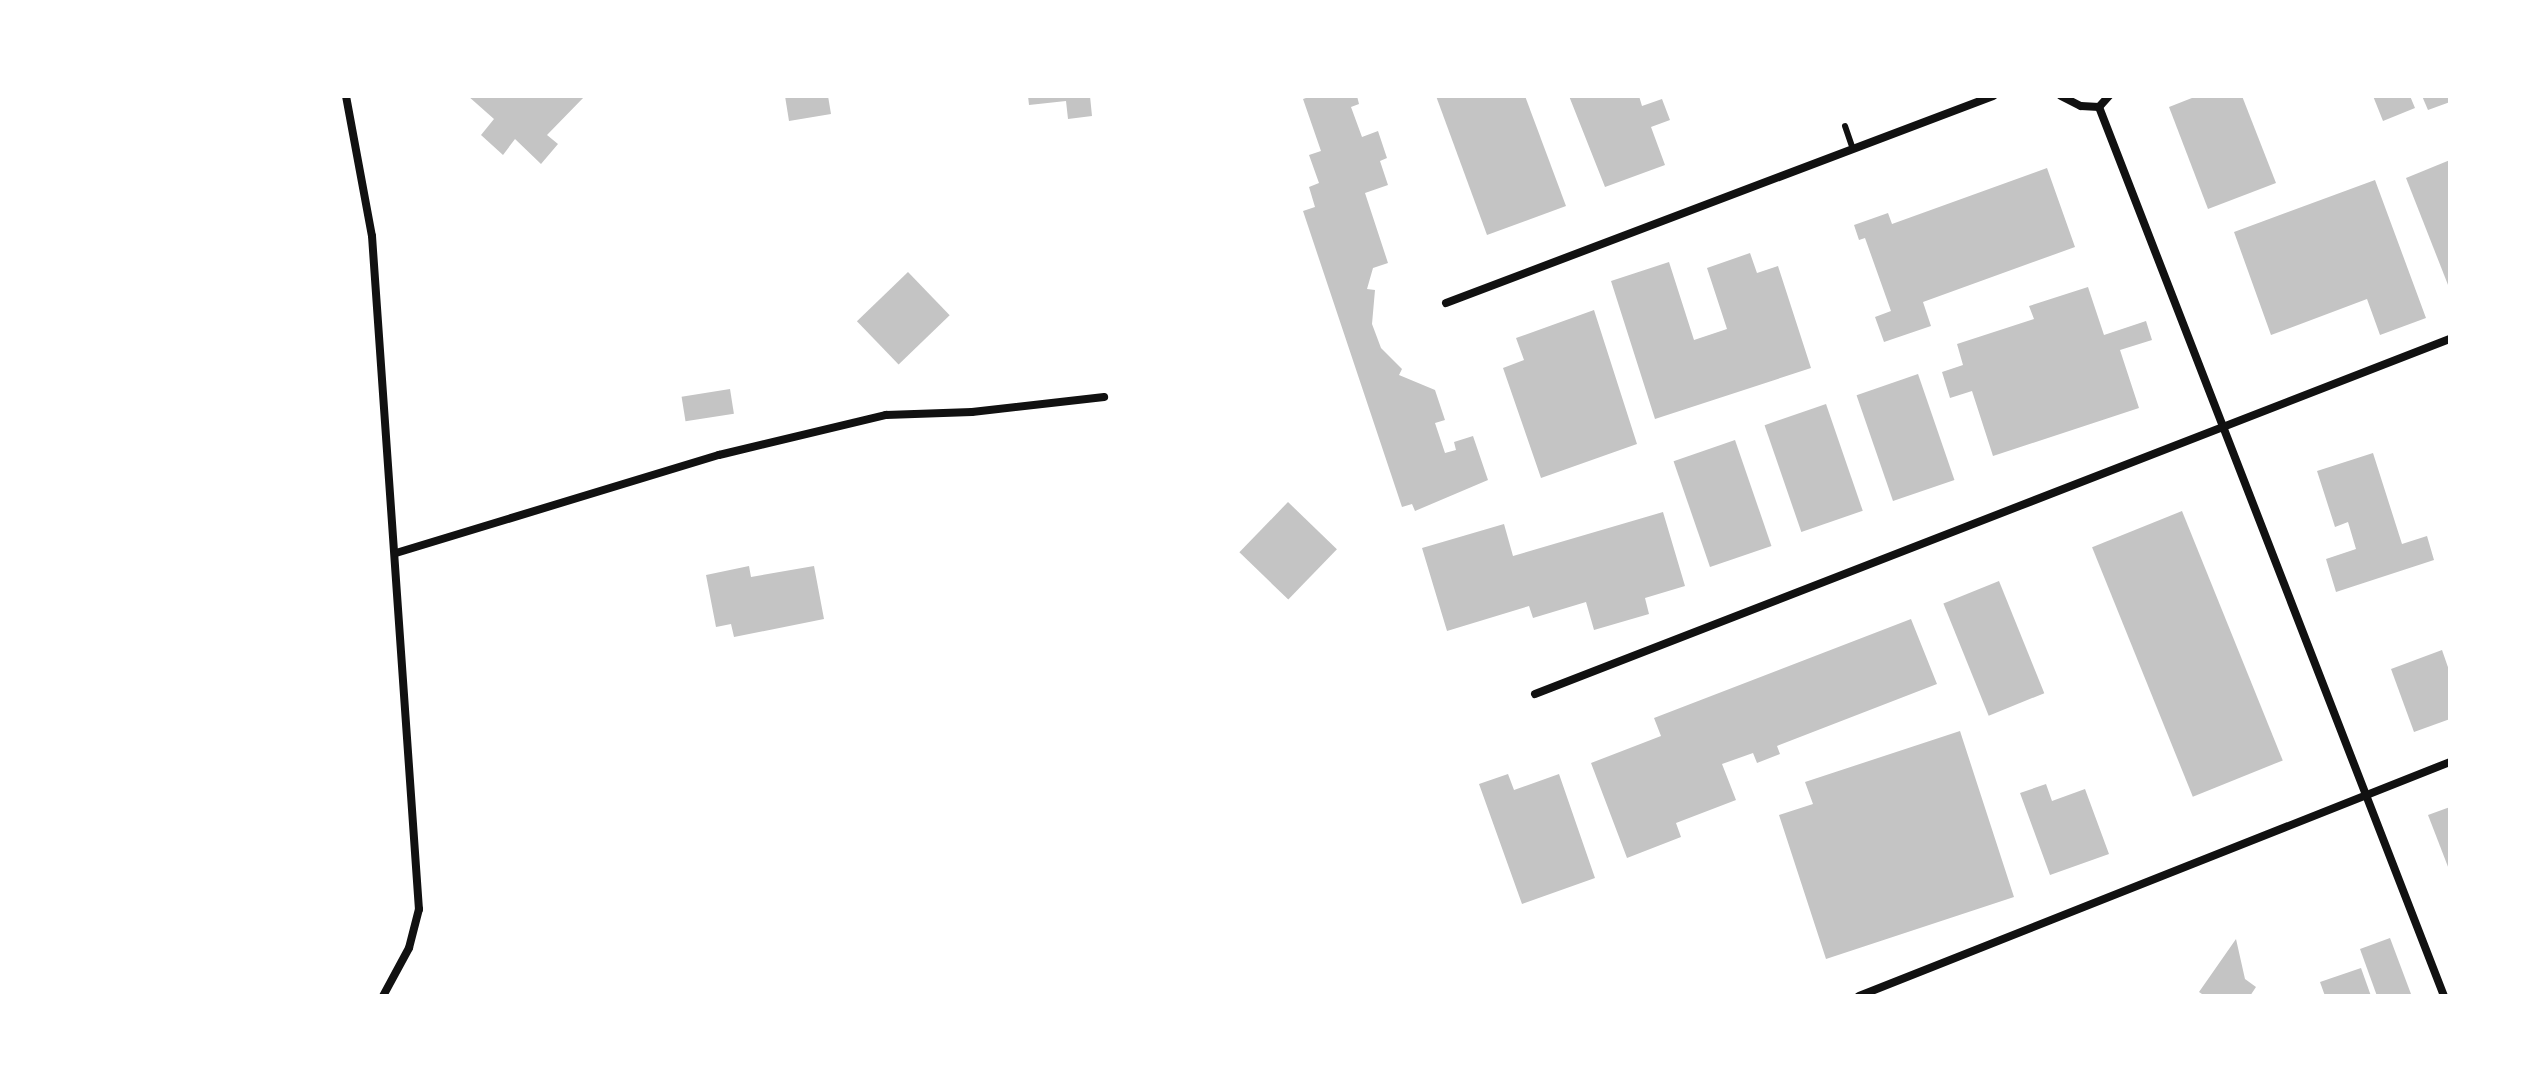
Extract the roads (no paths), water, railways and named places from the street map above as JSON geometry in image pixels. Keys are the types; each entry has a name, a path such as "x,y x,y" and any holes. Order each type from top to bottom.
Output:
{"street":[{"path":"346,96 372,236 419,909 409,948 383,996"},
{"path":"1446,303 1993,96"},
{"path":"2061,96 2099,107"},
{"path":"2099,107 2109,96"},
{"path":"2099,107 2444,996"},
{"path":"1535,694 2450,339"},
{"path":"396,553 719,455 886,415 972,412 1104,397"},
{"path":"1859,996 2450,762"}],"lane":[{"path":"1845,126 1853,149"}]}
